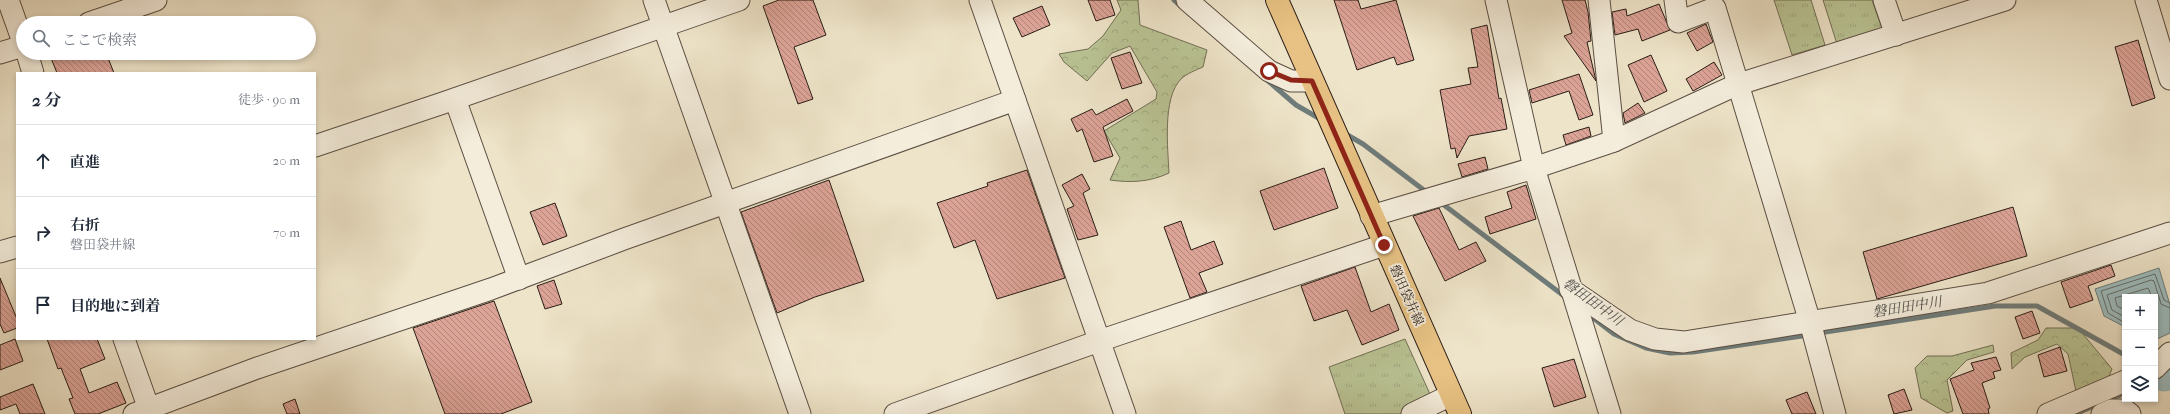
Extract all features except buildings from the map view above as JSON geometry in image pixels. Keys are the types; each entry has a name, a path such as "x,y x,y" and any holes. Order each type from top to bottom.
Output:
{"main road":[{"name":"磐田袋井線","path":"1277,0 1455,404"}],"street":[{"path":"8,0 16,22"},
{"path":"109,16 156,0"},
{"path":"654,0 800,414"},
{"path":"316,146 739,0"},
{"path":"980,0 1125,414"},
{"path":"1187,0 1269,71 1291,80 1312,81"},
{"path":"1496,0 1534,168 1570,289 1610,414"},
{"path":"1598,0 1614,141"},
{"path":"1675,0 1678,22 1715,8 1736,85 1812,331 1835,414"},
{"path":"1884,0 1896,35"},
{"path":"1371,216 1534,168 1614,141 1736,85 2005,0"},
{"path":"2146,0 2170,79"},
{"path":"0,53 16,48"},
{"path":"29,60 33,72"},
{"path":"455,99 519,279"},
{"path":"124,340 141,412 257,368 519,279 726,203 1015,100"},
{"path":"1570,289 1630,330 1655,339 1684,342 1812,331 1988,293 2170,233"},
{"path":"895,414 1100,341 1384,245"},
{"path":"0,252 16,247"},
{"path":"2157,366 2170,353"},
{"path":"2048,414 2122,382"},
{"path":"1412,414 1455,404"},
{"path":"2102,414 2111,410 2125,410 2130,414"}],"green space":[{"path":"1117,0 1138,0 1140,25 1207,50 1203,67 1181,79 1171,98 1167,138 1169,173 1148,180 1110,180 1120,158 1104,131 1156,99 1157,92 1130,46 1112,53 1087,81 1064,62 1059,54 1088,49 1103,36 1121,10"},
{"path":"1774,0 1811,0 1825,45 1792,55"},
{"path":"1823,0 1872,0 1883,31 1837,44"},
{"path":"2046,328 2078,328 2112,369 2106,383 2077,396 2068,354 2057,344 2025,357 2012,369 2011,353 2038,340"},
{"path":"1405,339 1434,403 1412,414 1345,414 1329,367"},
{"path":"1993,345 1994,352 1967,360 1947,380 1953,411 1947,413 1921,398 1915,368 1927,356 1952,356"}],"water":[{"path":"2159,268 2170,305 2170,333 2158,339 2158,294 2122,294 2122,325 2104,316 2095,289"}],"waterway":[{"name":"磐田田中川","path":"1174,0 1182,7"},
{"name":"磐田田中川","path":"1267,80 1296,105 1322,120"},
{"name":"磐田田中川","path":"1344,133 1363,144 1429,194"},
{"name":"磐田田中川","path":"1440,202 1564,296"},
{"name":"磐田田中川","path":"1819,333 1995,306 2037,306 2122,353"},
{"name":"磐田田中川","path":"1588,314 1614,334 1646,348 1670,353 1693,352 1809,335"},
{"name":"磐田田中川","path":"2164,377 2170,374"},
{"name":"磐田田中川","path":"2158,379 2164,377"},
{"path":"2075,414 2122,394"}],"route":[{"path":"1269,71 1291,80 1312,81 1384,245"}]}
